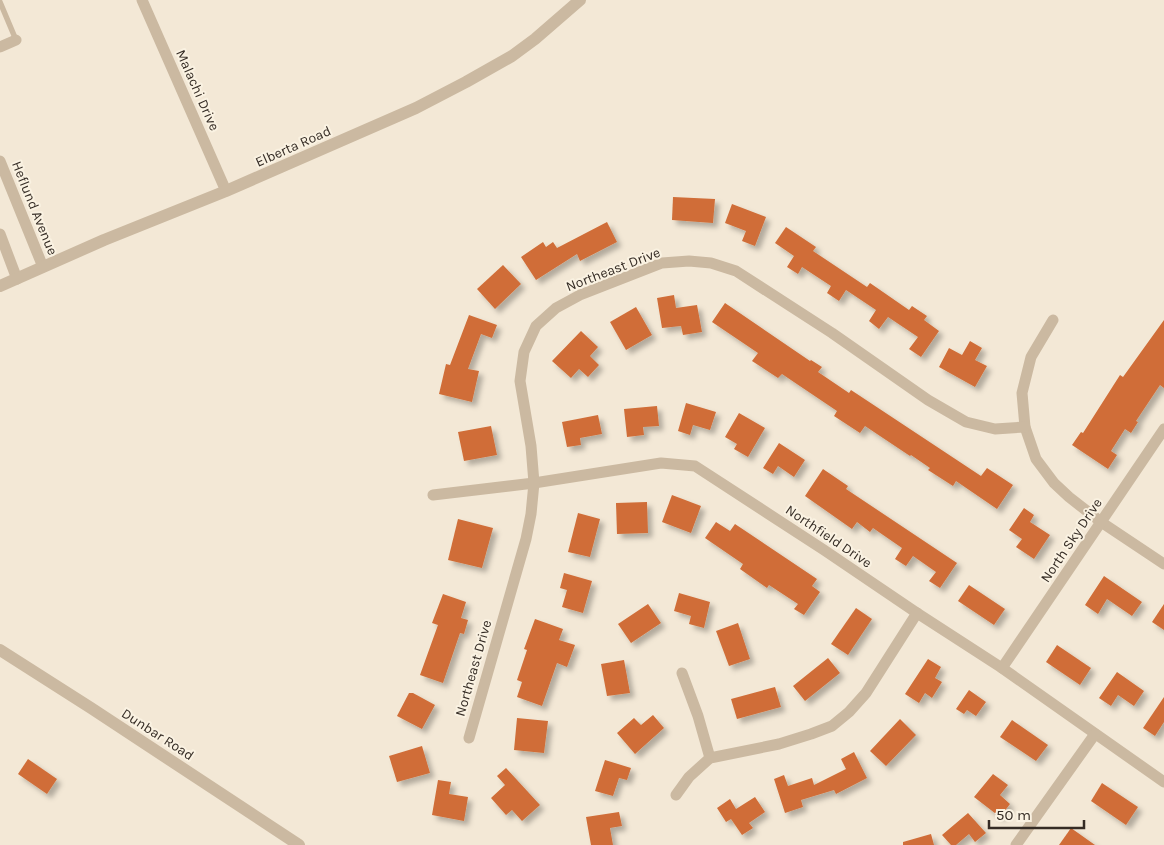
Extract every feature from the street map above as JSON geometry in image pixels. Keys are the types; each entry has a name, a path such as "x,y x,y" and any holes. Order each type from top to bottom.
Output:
{"street":[{"name":"Malachi Drive","path":"142,0 226,191"},
{"name":"Elberta Road","path":"0,286 104,240 226,191 416,108 512,56 580,0"},
{"path":"0,47 16,40"},
{"name":"Heflund Avenue","path":"0,161 43,267"},
{"path":"0,234 17,278"},
{"name":"Northeast Drive","path":"469,738 526,539 531,514 534,483 531,446 520,381 524,352 536,326 556,308 580,295 662,263 689,261 711,263 736,271 832,333 928,400 966,422 996,429 1025,427"},
{"path":"1052,320 1031,357 1022,393 1025,427 1036,459 1054,483 1069,497 1164,564"},
{"name":"North Sky Drive","path":"1002,668 1164,429"},
{"name":"Northfield Drive","path":"433,494 534,483 661,464 695,466 824,550 917,614 1002,668 1164,782"},
{"path":"676,795 689,777 710,758 780,744 832,726 849,712 866,693 917,614"},
{"name":"Dunbar Road","path":"0,650 298,845"},
{"path":"682,673 698,716 710,758"},
{"path":"1016,845 1095,734"}],"lane":[{"path":"0,2 16,40"}],"building":[{"path":"673,197 715,199 713,223 672,220"},
{"path":"732,204 766,217 755,246 742,241 746,231 725,223"},
{"path":"607,222 617,242 580,261 577,254 536,280 521,257 543,242 546,247 553,242 557,248"},
{"path":"786,227 816,247 813,251 867,287 870,283 909,310 912,306 927,316 924,320 939,331 921,357 909,349 918,337 888,317 879,329 869,321 876,310 846,290 839,301 827,293 831,286 802,267 798,274 787,267 794,256 775,243"},
{"path":"503,265 521,284 495,309 477,289"},
{"path":"674,295 676,308 697,305 702,332 683,335 681,326 662,328 657,298"},
{"path":"725,303 810,361 822,367 818,372 849,393 851,390 981,476 987,468 1013,485 997,509 956,481 953,486 928,470 930,468 911,455 865,426 860,433 834,416 837,411 782,374 778,378 752,361 758,353 712,322"},
{"path":"636,307 652,335 626,350 610,322"},
{"path":"469,315 497,325 492,338 481,334 468,369 479,371 472,402 439,394 446,364 450,365"},
{"path":"1164,320 1164,388 1160,385 1136,421 1138,422 1131,433 1125,429 1111,451 1117,455 1108,469 1072,445 1081,432 1083,433 1120,375 1123,377"},
{"path":"581,331 598,347 590,356 599,365 588,377 579,369 571,378 552,361"},
{"path":"970,341 982,348 975,360 987,366 975,387 939,367 949,348 962,355"},
{"path":"686,403 716,412 710,430 693,425 690,435 678,431"},
{"path":"657,406 659,426 643,427 644,435 627,437 624,409"},
{"path":"739,413 765,428 748,457 734,449 737,444 725,437"},
{"path":"598,415 602,434 580,438 581,445 567,447 562,422"},
{"path":"491,426 497,455 464,461 458,432"},
{"path":"779,443 805,460 794,477 778,466 773,474 763,468"},
{"path":"823,469 848,486 846,489 957,563 940,588 929,581 936,572 913,556 906,566 895,559 902,548 873,528 870,532 857,522 852,529 805,496"},
{"path":"672,495 701,506 691,533 662,522"},
{"path":"647,502 648,533 617,534 616,503"},
{"path":"1024,508 1034,515 1030,522 1050,535 1034,559 1016,547 1022,539 1009,530"},
{"path":"578,513 600,519 590,557 568,552"},
{"path":"458,519 493,528 482,568 448,560"},
{"path":"716,522 730,531 735,524 817,579 812,586 820,592 804,615 794,609 798,604 769,585 767,588 740,569 743,564 705,538"},
{"path":"564,573 592,581 583,613 562,607 567,590 560,588"},
{"path":"1104,576 1142,602 1132,616 1107,599 1098,614 1085,605"},
{"path":"969,585 1005,609 994,625 958,601"},
{"path":"679,593 710,602 704,628 689,624 691,616 674,611"},
{"path":"443,594 466,602 461,618 468,620 464,634 460,633 443,683 420,675 438,625 432,623"},
{"path":"648,604 661,623 631,643 618,624"},
{"path":"1164,604 1164,630 1152,622"},
{"path":"856,608 872,619 848,655 831,644"},
{"path":"535,619 563,629 559,640 575,645 567,667 557,663 542,706 517,697 522,682 517,680 527,650 524,649"},
{"path":"738,623 750,659 729,666 716,631"},
{"path":"1057,645 1091,668 1080,685 1046,662"},
{"path":"828,658 840,673 805,701 793,686"},
{"path":"928,659 941,667 935,678 942,682 932,698 925,693 919,703 905,694"},
{"path":"624,660 630,693 607,696 601,664"},
{"path":"1117,672 1144,691 1134,706 1118,695 1111,706 1099,698"},
{"path":"775,687 781,707 737,719 731,699"},
{"path":"969,690 986,702 976,716 967,710 964,714 956,709"},
{"path":"409,693 413,693 435,705 422,729 397,716"},
{"path":"1164,697 1164,722 1155,736 1143,728"},
{"path":"653,715 664,728 635,754 617,733 634,718 641,725"},
{"path":"517,718 548,721 544,753 514,750"},
{"path":"900,719 916,735 886,766 870,751"},
{"path":"1012,720 1048,745 1036,761 1000,737"},
{"path":"422,746 430,773 397,782 389,756"},
{"path":"854,752 867,778 836,794 834,790 801,800 803,807 785,813 774,779 784,775 788,786 812,778 814,785 846,769 841,759"},
{"path":"28,759 57,779 47,794 18,774"},
{"path":"605,760 631,768 627,780 619,778 613,796 595,791"},
{"path":"506,768 540,805 522,821 512,810 506,815 491,798 505,785 497,776"},
{"path":"993,774 1008,785 1000,795 1010,804 1000,817 974,797"},
{"path":"438,780 451,782 449,794 468,797 464,821 432,815"},
{"path":"1102,783 1138,807 1126,825 1091,801"},
{"path":"755,797 765,812 749,823 753,828 742,835 731,819 726,822 717,808 730,799 736,809"},
{"path":"619,812 622,826 610,828 613,845 591,845 586,817"},
{"path":"968,813 986,833 975,842 969,834 956,845 951,845 942,835"},
{"path":"1071,828 1095,845 1059,845"},
{"path":"931,834 934,845 903,845 903,842"}]}
